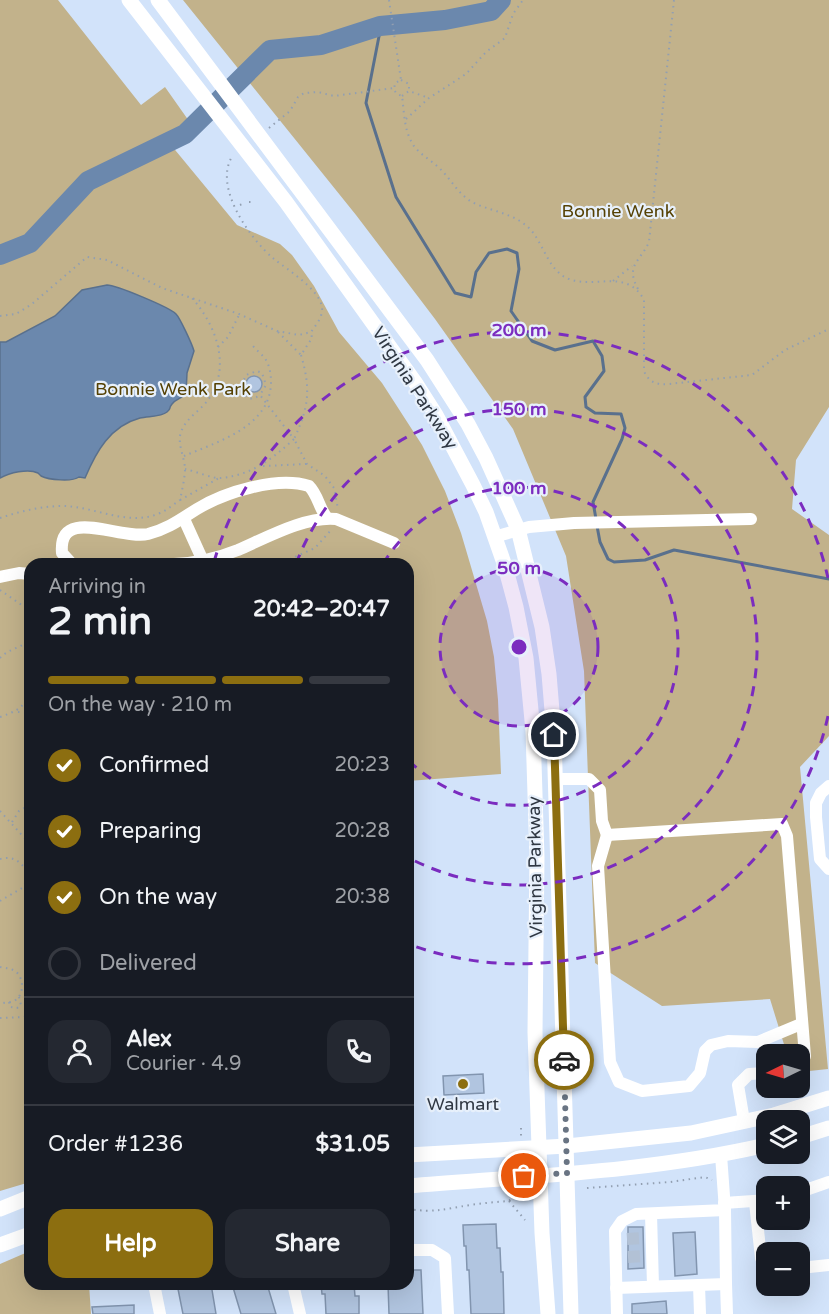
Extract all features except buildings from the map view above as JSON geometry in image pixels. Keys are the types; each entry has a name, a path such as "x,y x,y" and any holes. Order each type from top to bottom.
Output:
{"main road":[{"name":"Virginia Parkway","path":"129,0 269,181 397,356 436,415 473,485 494,537 516,607 526,658 532,723 537,857 535,1032 544,1275 548,1314"},
{"name":"Virginia Parkway","path":"158,0 286,169 448,391 486,458 518,529 538,606 546,651 553,725 571,1314"},
{"path":"534,780 555,779"},
{"path":"414,1155 567,1146 691,1133 774,1115 829,1098"},
{"path":"810,1134 829,1128"},
{"path":"414,1185 668,1164 756,1147"},
{"path":"0,1209 24,1199"},
{"path":"0,1245 24,1236"}],"street":[{"path":"67,558 62,553 61,542 64,535 75,527 124,534 145,534 163,529 225,496 266,484 293,483 309,486 314,490 331,518"},
{"path":"213,558 238,550 278,531 331,518 394,543"},
{"path":"184,519 202,558"},
{"path":"494,537 518,529 574,523 751,519"},
{"path":"0,577 24,573"},
{"path":"555,779 589,779 600,790 602,821 607,834 598,866 610,1062 619,1082 642,1091 689,1086 700,1073 705,1051 711,1045 728,1041 758,1042 801,1024"},
{"path":"829,786 821,793 816,803 820,859 829,869"},
{"path":"607,834 782,824 787,836 804,1044"},
{"path":"744,1121 738,1085 749,1074 756,1073"},
{"path":"721,1155 725,1206 727,1314"},
{"path":"810,1189 829,1182"},
{"path":"617,1314 616,1288 622,1258 621,1239 615,1231 622,1221 636,1214 756,1202"},
{"path":"651,1214 648,1238 653,1287"},
{"path":"414,1250 435,1251 445,1258 448,1314"},
{"path":"810,1267 829,1265"},
{"path":"616,1288 726,1284"},
{"path":"699,1285 700,1314"},
{"path":"155,1290 160,1314"},
{"path":"294,1290 300,1314"}],"path":[{"path":"389,0 401,80"},
{"path":"406,119 429,98 466,74 486,52 505,38 513,14 523,0"},
{"path":"613,281 634,264 649,243 674,0"},
{"path":"402,96 397,94 394,88 396,82 401,80 407,82 409,92"},
{"path":"345,93 394,88"},
{"path":"402,96 409,92 429,98"},
{"path":"402,96 406,127 412,143 438,167 466,199 520,220 540,241 556,270 567,278 581,282 613,281 628,284 639,291"},
{"path":"240,205 254,202"},
{"path":"0,316 16,314 32,304 87,257 107,260 162,288 239,314 277,331 299,335 311,332 312,338 301,355"},
{"path":"634,264 633,279 644,300 644,371 650,380 660,385 752,375 785,350 829,329"},
{"path":"180,500 185,469 179,440 182,430 192,415 208,399 219,365 218,347 212,327 203,310 191,297"},
{"path":"218,347 228,337 239,314"},
{"path":"263,466 294,439 307,408 309,391 301,355 277,331"},
{"path":"184,456 221,442 243,429 268,403 271,375 266,360 253,346"},
{"path":"257,371 262,373 266,385 260,395 249,398 244,394 242,388 246,375 257,371"},
{"path":"260,395 294,439 307,464 325,476 334,488 338,505 331,518 330,533 320,544 304,555 294,558"},
{"path":"0,518 40,507 63,506 140,519 161,513 219,478 263,466 307,464"},
{"path":"185,469 219,478"},
{"path":"0,590 24,607"},
{"path":"0,658 24,643"},
{"path":"0,717 24,705"},
{"path":"15,711 24,712"},
{"path":"12,822 19,811 24,808"},
{"path":"0,811 24,837"},
{"path":"0,858 15,858 24,868"},
{"path":"0,901 24,885"},
{"path":"0,967 13,969 18,973 22,985 19,997 21,1005 17,1008 10,1007 9,1002"},
{"path":"0,1004 19,997"},
{"path":"0,1018 24,1017"},
{"path":"587,1188 705,1177 711,1178 715,1185 723,1185"},
{"path":"414,1210 442,1211 468,1205 508,1201 513,1197 521,1196"},
{"path":"508,1201 525,1220"}],"green space":[{"name":"Bonnie Wenk Park","path":"0,0 58,0 141,105 165,87 196,131 171,145 237,225 280,244 292,255 314,286 339,332 382,383 422,445 445,491 461,533 487,621 494,657 498,700 501,774 414,781 414,558 24,558 24,1184 0,1191"},
{"name":"Bonnie Wenk","path":"183,0 829,0 829,407 796,460 792,509 829,535 829,736 800,767 828,1069 810,1071 810,1044 784,1044 770,999 662,1006 595,963 584,671 566,556 513,429 435,319 356,215"},
{"path":"24,1254 24,1290 89,1290 91,1314 0,1314 0,1264"}],"water":[{"path":"107,285 153,302 178,316 194,351 187,373 186,394 174,402 164,414 140,418 120,427 105,441 85,478 55,479 24,471 0,478 0,342 6,342 55,316 82,290"}],"waterway":[{"path":"0,255 30,243 88,181 185,134 270,50 321,45 380,26 445,20 491,11 501,0"},
{"path":"381,26 366,103 396,197 455,293 471,297 476,272 489,253 507,249 517,253 519,269 511,311 532,341 555,350 593,341 602,356 604,371 585,397 586,407 595,413 621,414 625,428 593,502 596,519"},
{"path":"597,526 600,542 608,559 614,562 645,560 674,550 829,579"}],"tunnel":[{"path":"627,1239 644,1238"},
{"path":"628,1257 645,1256"}],"way so far":[{"path":"524,1176 567,1173 564,1060"}],"place":[{"name":"Walmart","path":"463,1084"}],"route":[{"path":"554,735 564,1060"}]}
